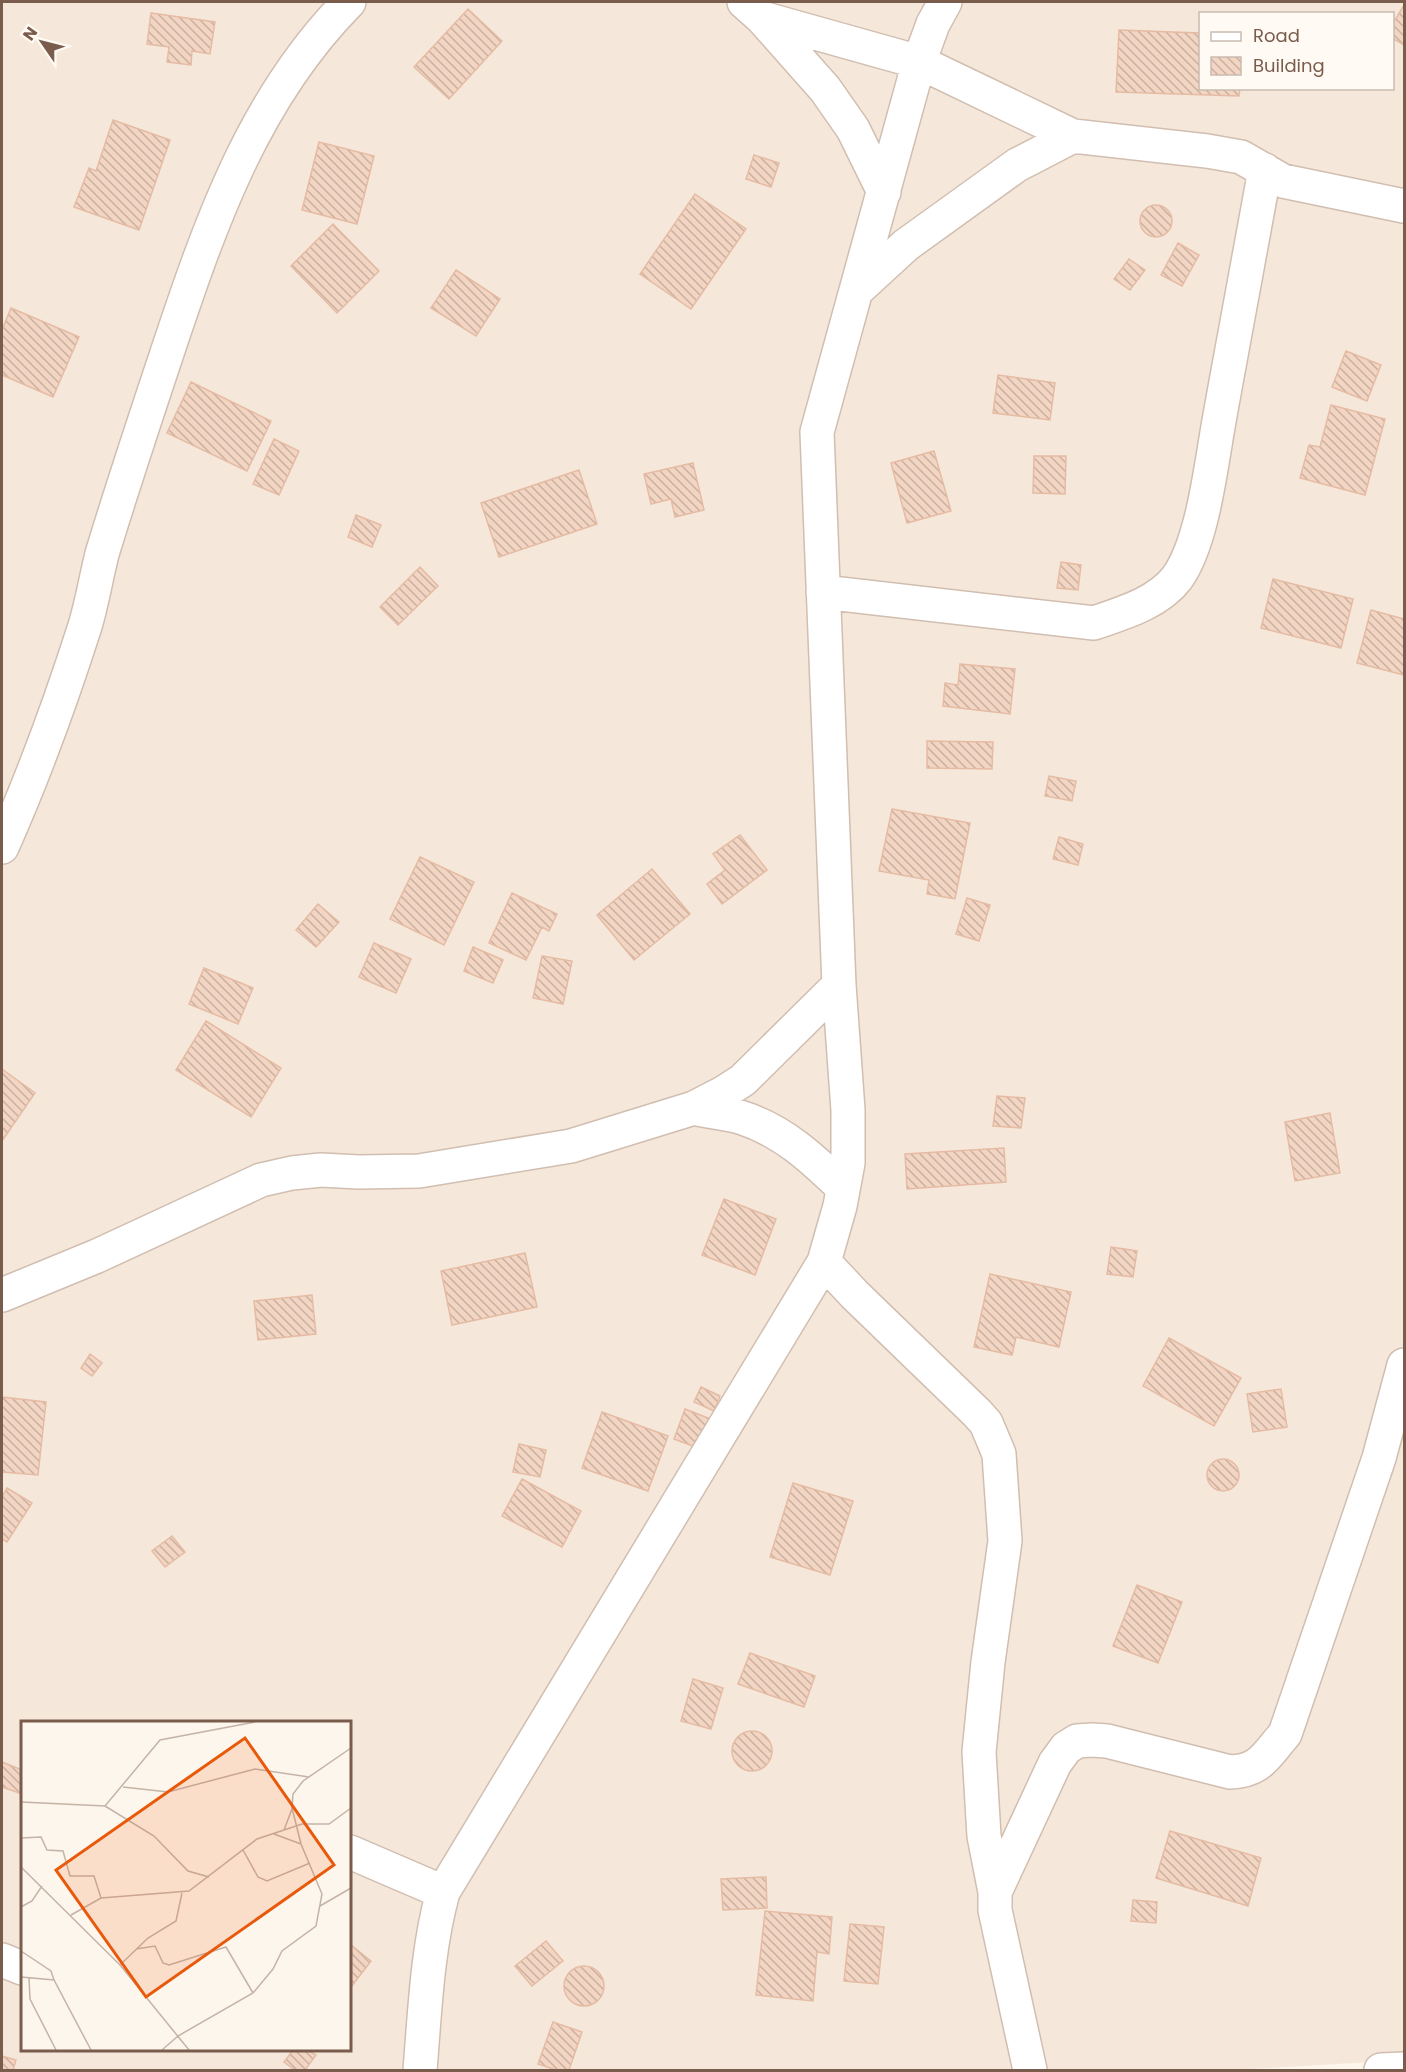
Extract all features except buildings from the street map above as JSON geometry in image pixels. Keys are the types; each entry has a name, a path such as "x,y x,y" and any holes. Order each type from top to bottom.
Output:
{"street":[{"path":"2,847 32,778 85,625 109,533 169,347 202,252 242,154 280,87 323,27 349,2"},
{"path":"420,2070 429,1959 435,1922 444,1892 824,1262 843,1188 848,1163 848,1110 839,985 817,432 919,62 933,24 945,2"},
{"path":"753,10 919,62 1073,136 1207,151 1240,157 1283,181 1404,206"},
{"path":"753,10 825,90 853,129 884,192"},
{"path":"857,290 906,245 1017,165 1073,136"},
{"path":"823,592 1095,623 1140,605 1162,592 1176,580 1190,557 1206,491 1265,170"},
{"path":"2,1294 97,1256 261,1180 292,1173 321,1170 359,1172 431,1169 571,1146 694,1108 743,1080 839,985"},
{"path":"694,1108 738,1116 774,1131 796,1145 843,1188"},
{"path":"824,1262 977,1413 986,1423 999,1454 1005,1541 988,1662 979,1752 984,1836 995,1892 995,1910 1030,2070"},
{"path":"995,1892 1055,1763 1066,1748 1077,1741 1107,1741 1230,1772 1256,1767 1285,1734 1379,1458 1404,1365"},
{"path":"351,1852 444,1892"},
{"path":"2,1960 21,1968"},
{"path":"1381,2070 1404,2069"}],"shaded area":[{"path":"2,2 1404,2 1404,2060 1236,2070 2,2070"}]}
